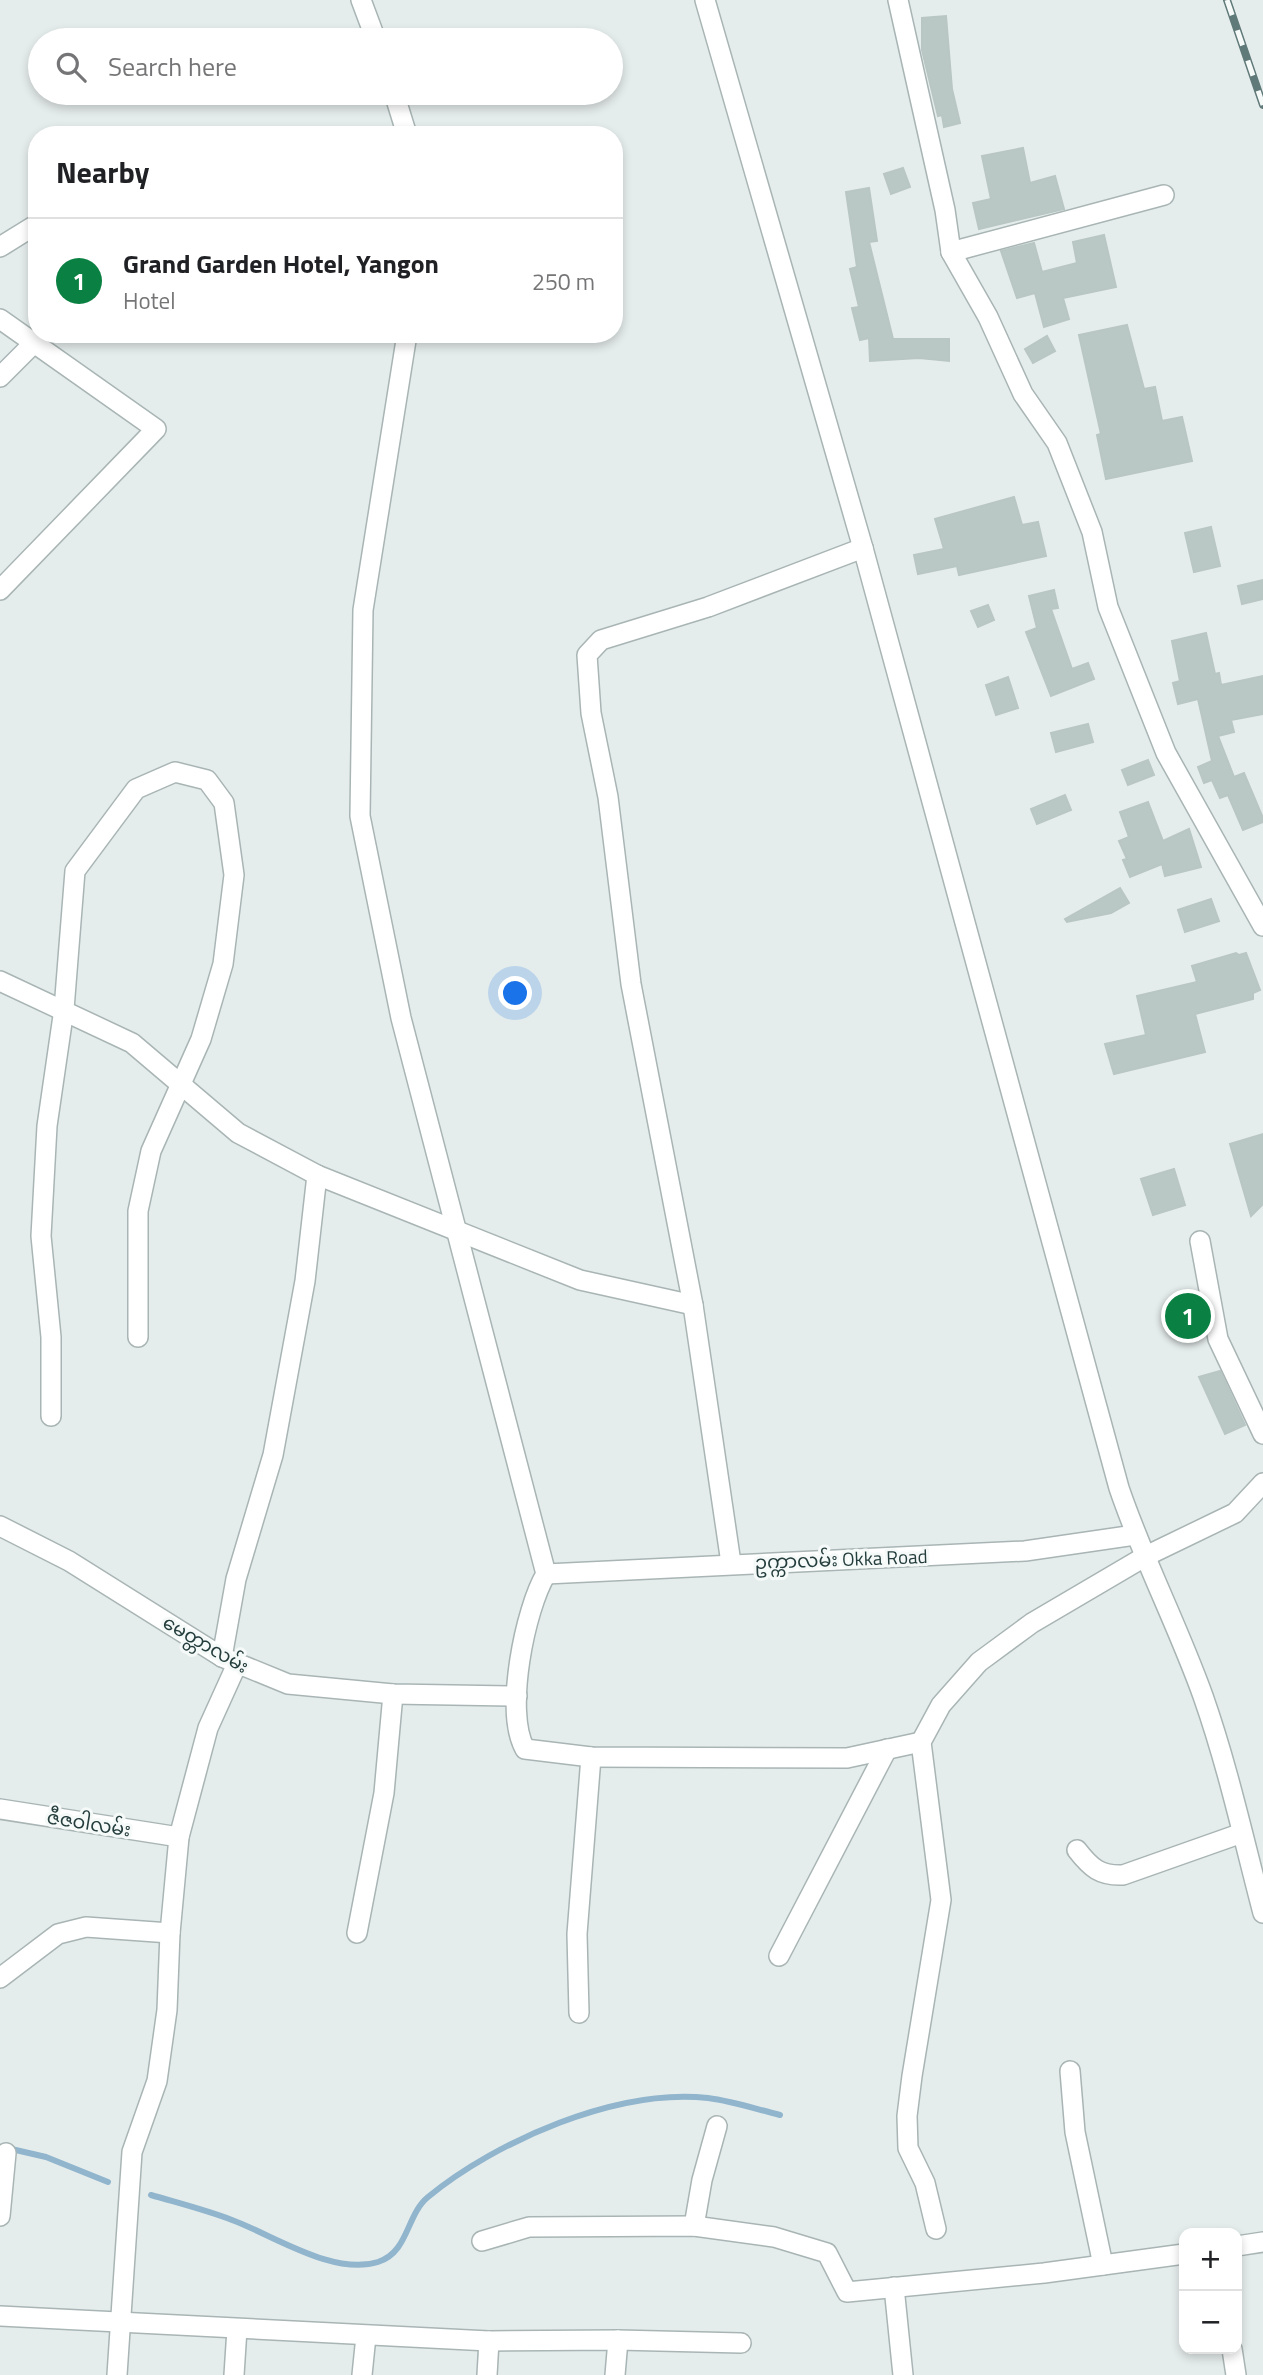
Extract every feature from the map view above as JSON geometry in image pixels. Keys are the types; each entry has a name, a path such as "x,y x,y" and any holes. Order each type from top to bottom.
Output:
{"street":[{"path":"361,0 372,28"},
{"path":"705,0 863,548 1135,1535 1204,1699 1250,1845 1263,1913"},
{"path":"898,0 945,210 951,252 988,317 1023,394 1057,443 1092,532 1108,607 1166,753 1263,926"},
{"path":"398,105 404,126"},
{"path":"951,252 1164,195"},
{"path":"0,247 28,230"},
{"path":"0,319 28,338"},
{"path":"0,377 33,343"},
{"path":"0,590 156,429 35,343"},
{"path":"406,343 363,610 360,816 401,1018 546,1574 534,1593 530,1613 517,1696 518,1736 525,1749 591,1758 847,1758 921,1742"},
{"path":"731,1563 693,1305 631,984 608,797 591,713 587,655 601,640 708,607 863,548"},
{"path":"51,1416 51,1337 41,1236 47,1125 64,1009 75,871 136,789 174,772 207,780 224,803 234,875 223,964 201,1039 151,1151 138,1212 138,1337"},
{"path":"0,981 132,1042 238,1133 317,1175 580,1280 693,1305"},
{"path":"117,2375 132,2152 157,2081 167,2010 170,1933 179,1837 208,1728 230,1660 236,1579 273,1455 305,1281 317,1175"},
{"path":"1200,1241 1218,1339 1263,1434"},
{"path":"936,2229 925,2183 908,2148 907,2116 941,1900 921,1742 941,1705 979,1662 1032,1623 1146,1556 1235,1513 1263,1483"},
{"name":"မေတ္တာလမ်း","path":"0,1526 69,1561 230,1660 288,1684 393,1694 517,1696"},
{"name":"ဥက္ကာလမ်း Okka Road","path":"546,1574 731,1563 1025,1551 1135,1535"},
{"path":"357,1933 384,1793 393,1694"},
{"path":"779,1956 887,1749"},
{"path":"579,2013 577,1934 591,1758"},
{"name":"ဇီဇဝါလမ်း","path":"0,1809 179,1837"},
{"path":"1077,1850 1090,1867 1105,1876 1123,1875 1250,1845"},
{"path":"0,1978 58,1934 86,1927 170,1933"},
{"path":"1070,2071 1075,2132 1103,2265"},
{"path":"694,2226 702,2180 717,2126"},
{"path":"0,2216 6,2153"},
{"path":"482,2241 529,2227 694,2226 774,2236 827,2253 847,2292 1179,2255"},
{"path":"1242,2245 1263,2242"},
{"path":"894,2287 903,2375"},
{"path":"0,2316 122,2320 237,2329 489,2341 741,2343"},
{"path":"234,2375 237,2329"},
{"path":"362,2375 366,2336"},
{"path":"615,2375 618,2340"},
{"path":"487,2375 489,2341"},
{"path":"1233,2354 1236,2375"}],"building":[{"path":"946,16 952,89 960,123 944,127 942,115 938,116 922,50 922,18"},
{"path":"1023,148 1030,183 1055,176 1064,209 979,229 973,203 991,199 982,156"},
{"path":"903,168 910,187 891,194 884,174"},
{"path":"869,188 877,241 869,242 893,339 949,339 949,361 919,358 870,361 869,338 860,340 852,308 859,307 850,269 857,267 846,192"},
{"path":"1104,235 1116,287 1063,298 1069,319 1044,327 1035,293 1017,298 1001,251 1034,243 1042,272 1077,263 1073,242"},
{"path":"1127,325 1144,389 1155,387 1162,421 1182,417 1192,461 1106,479 1097,435 1101,434 1079,335"},
{"path":"1047,336 1055,351 1033,363 1025,349"},
{"path":"1014,497 1022,525 1038,522 1046,556 959,575 957,566 918,574 914,555 944,549 935,519"},
{"path":"1211,527 1220,566 1194,572 1185,533"},
{"path":"1263,580 1263,599 1242,604 1238,586"},
{"path":"1054,590 1058,608 1051,609 1072,669 1088,663 1094,679 1051,696 1026,632 1037,628 1029,596"},
{"path":"988,605 994,620 978,627 971,611"},
{"path":"1206,633 1215,674 1219,673 1221,685 1263,676 1263,714 1231,720 1234,732 1218,736 1234,777 1244,773 1263,818 1263,822 1243,830 1228,795 1220,798 1212,780 1204,783 1198,767 1212,761 1198,699 1178,704 1173,683 1180,681 1172,641"},
{"path":"1008,677 1018,708 996,715 986,685"},
{"path":"1088,724 1093,742 1056,752 1051,733"},
{"path":"1148,760 1154,775 1128,785 1122,770"},
{"path":"1065,795 1071,810 1037,824 1031,809"},
{"path":"1148,802 1163,841 1189,829 1201,867 1165,876 1162,864 1130,877 1123,860 1127,859 1119,841 1129,837 1120,812"},
{"path":"1120,888 1129,903 1111,913 1067,922 1065,919"},
{"path":"1211,899 1219,921 1185,932 1178,910"},
{"path":"1236,953 1246,953 1260,990 1253,993 1253,999 1195,1014 1205,1052 1114,1074 1105,1044 1146,1035 1137,996 1197,982 1192,966"},
{"path":"1263,1134 1263,1204 1251,1216 1230,1144"},
{"path":"1174,1169 1185,1205 1153,1215 1141,1179"},
{"path":"1220,1371 1245,1425 1225,1434 1199,1377"}],"waterway":[{"path":"151,2195 232,2220 323,2259 360,2265 378,2262 396,2250 421,2205 456,2176 522,2138 559,2123 635,2101 673,2097 717,2099 780,2115"},
{"path":"7,2148 46,2157 108,2182"}],"railway":[{"path":"1227,0 1263,105"}],"place":[{"name":"Grand Garden Hotel, Yangon","path":"1188,1316"}]}
